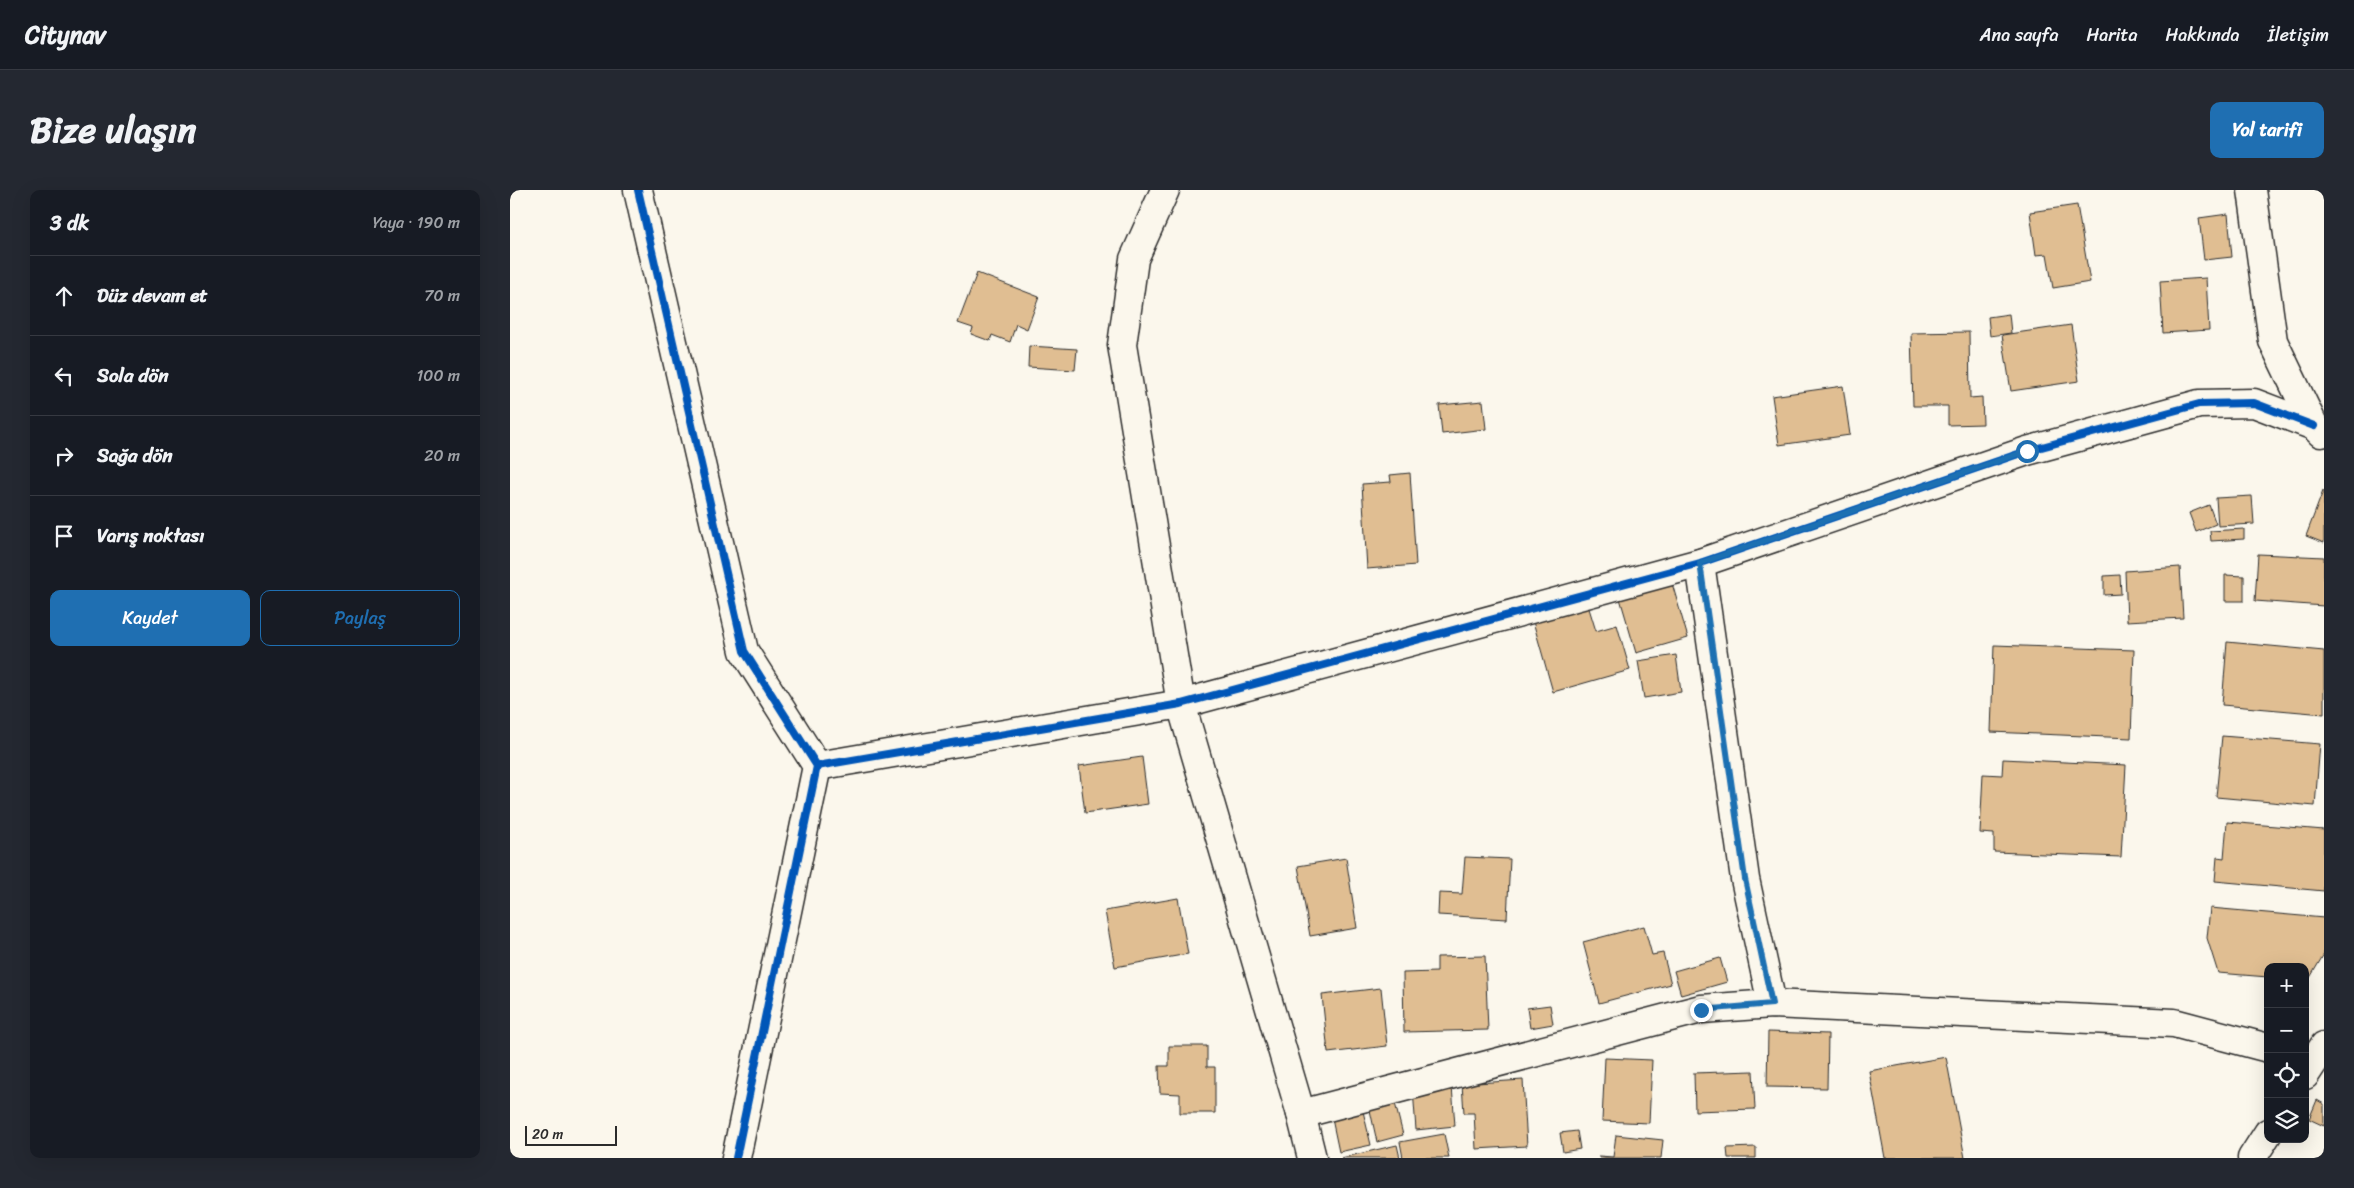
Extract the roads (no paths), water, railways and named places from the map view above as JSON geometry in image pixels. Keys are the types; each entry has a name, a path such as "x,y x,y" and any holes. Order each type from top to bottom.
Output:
{"street":[{"path":"638,190 744,651 817,766 736,1158"},
{"path":"1165,190 1134,259 1122,345 1181,704 1301,1114 1312,1158"},
{"path":"2252,190 2273,340 2319,431"},
{"path":"817,766 1181,704 1700,563 2027,451 2199,404 2254,403 2319,431"},
{"path":"1700,563 1745,879 1772,1004"},
{"path":"1301,1114 1701,1010 1772,1004 2174,1023 2264,1047"},
{"path":"2252,1158 2264,1139"}]}
